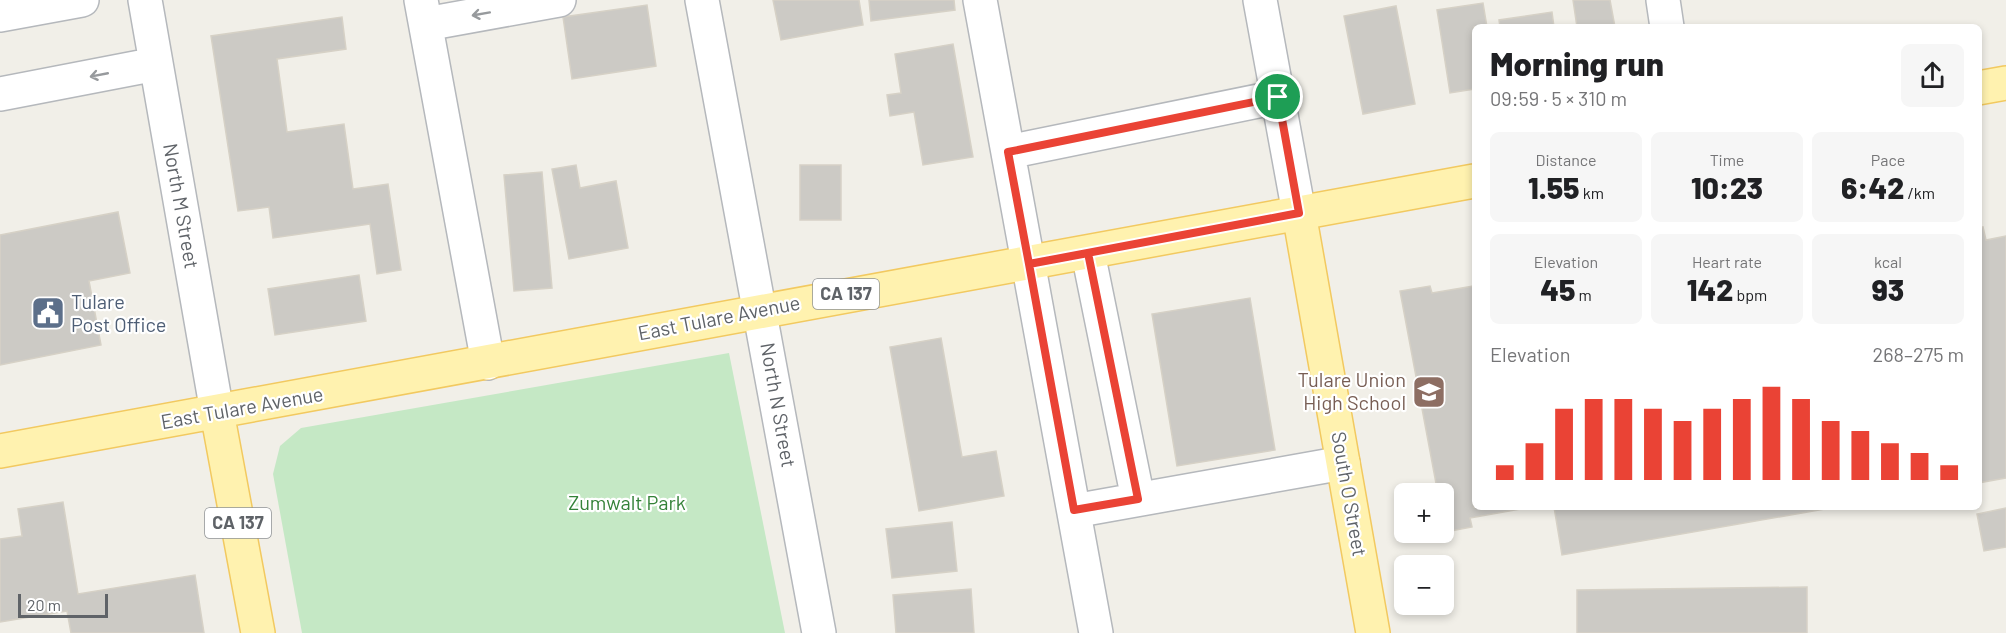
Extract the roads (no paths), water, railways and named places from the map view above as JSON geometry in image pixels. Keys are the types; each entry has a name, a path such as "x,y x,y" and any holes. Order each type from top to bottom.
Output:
{"main road":[{"path":"1982,87 2006,83"},
{"name":"East Tulare Avenue","path":"0,451 488,363 760,309 1029,264 1472,181"},
{"name":"South O Street","path":"1299,213 1373,633"},
{"name":"CA 137","path":"217,412 258,633"}],"street":[{"path":"0,15 82,0"},
{"name":"North M Street","path":"145,0 217,412"},
{"path":"488,363 423,12 559,0"},
{"name":"North N Street","path":"702,0 819,633"},
{"path":"980,0 1096,633"},
{"path":"1260,0 1299,213"},
{"path":"1663,0 1667,24"},
{"path":"0,94 156,64"},
{"path":"1008,152 1278,97"},
{"path":"1088,253 1138,499"},
{"path":"1074,510 1343,463"}],"place":[{"name":"Tulare Post Office","path":"48,313"},
{"name":"Tulare Union High School","path":"1429,392"}],"park label":[{"name":"Zumwalt Park","path":"627,503"}]}
